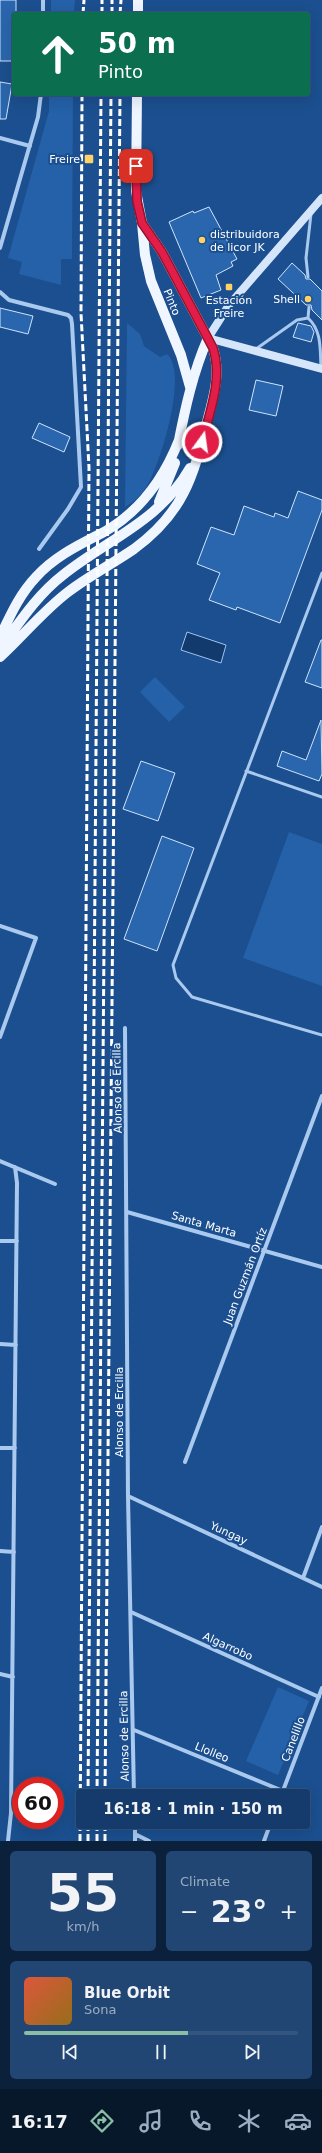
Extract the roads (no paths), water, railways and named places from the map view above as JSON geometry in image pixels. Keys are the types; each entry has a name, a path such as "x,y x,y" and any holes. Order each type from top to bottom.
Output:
{"main road":[{"path":"138,0 138,12"},
{"name":"Pinto","path":"137,96 136,191 142,223 145,255 151,281 181,355 190,387"},
{"path":"156,509 174,466 190,387 197,363 208,338 229,304 322,198"},
{"name":"Pinto","path":"142,223 162,252 208,338 216,357 217,374 202,442"},
{"path":"208,338 253,352 321,369"},
{"path":"0,637 19,598 42,571 76,546 118,523 143,502 162,477 179,440"},
{"path":"0,649 32,605 62,576 126,534 156,509 185,475 202,442"},
{"path":"0,657 68,592 133,550 165,522 182,498 196,464 202,442"}],"street":[{"path":"43,0 43,12"},
{"path":"0,248 38,117 41,96"},
{"path":"0,138 30,146"},
{"path":"0,292 9,300 68,315 71,318 72,324 81,487 68,509 39,549"},
{"path":"0,926 36,938 0,1037"},
{"name":"Alonso de Ercilla","path":"125,1028 128,1496 134,1730 134,1789"},
{"name":"Juan Guzmán Ortíz","path":"185,1462 322,1096"},
{"path":"0,1161 54,1184"},
{"path":"8,1841 11,1813 13,1677 17,1241 17,1183 15,1167"},
{"name":"Santa Marta","path":"127,1212 322,1267"},
{"path":"0,1241 17,1241"},
{"path":"0,1344 16,1344"},
{"path":"0,1448 15,1448"},
{"name":"Yungay","path":"128,1496 322,1587"},
{"path":"303,1578 322,1527"},
{"path":"0,1551 14,1552"},
{"name":"Algarrobo","path":"131,1612 319,1697"},
{"path":"0,1674 13,1677"},
{"name":"Canelillo","path":"284,1789 322,1688"},
{"name":"Llolleo","path":"134,1730 278,1789"},
{"path":"135,1829 135,1841"},
{"path":"264,1841 269,1829"},
{"path":"135,1834 149,1841"}],"lane":[{"path":"308,277 306,258 311,211"},
{"path":"308,318 309,307"},
{"path":"253,352 297,320 308,318"},
{"path":"308,318 316,325 319,338 321,369"},
{"path":"322,573 173,965 176,978 192,996 322,1035"},
{"path":"246,771 322,797"}],"railway":[{"path":"83,12 84,0"},
{"path":"102,0 102,12"},
{"path":"112,0 112,12"},
{"path":"120,12 121,0"},
{"path":"80,1841 89,468 81,313 82,96"},
{"path":"88,1789 101,96"},
{"path":"97,1789 111,96"},
{"path":"105,1789 120,96"},
{"path":"88,1829 88,1841"},
{"path":"97,1829 97,1841"},
{"path":"105,1829 105,1841"}],"place":[{"name":"Freire","path":"89,159"},
{"name":"distribuidora de licor JK","path":"202,240"},
{"name":"Estación Freire","path":"229,287"},
{"name":"Shell","path":"308,299"}]}
